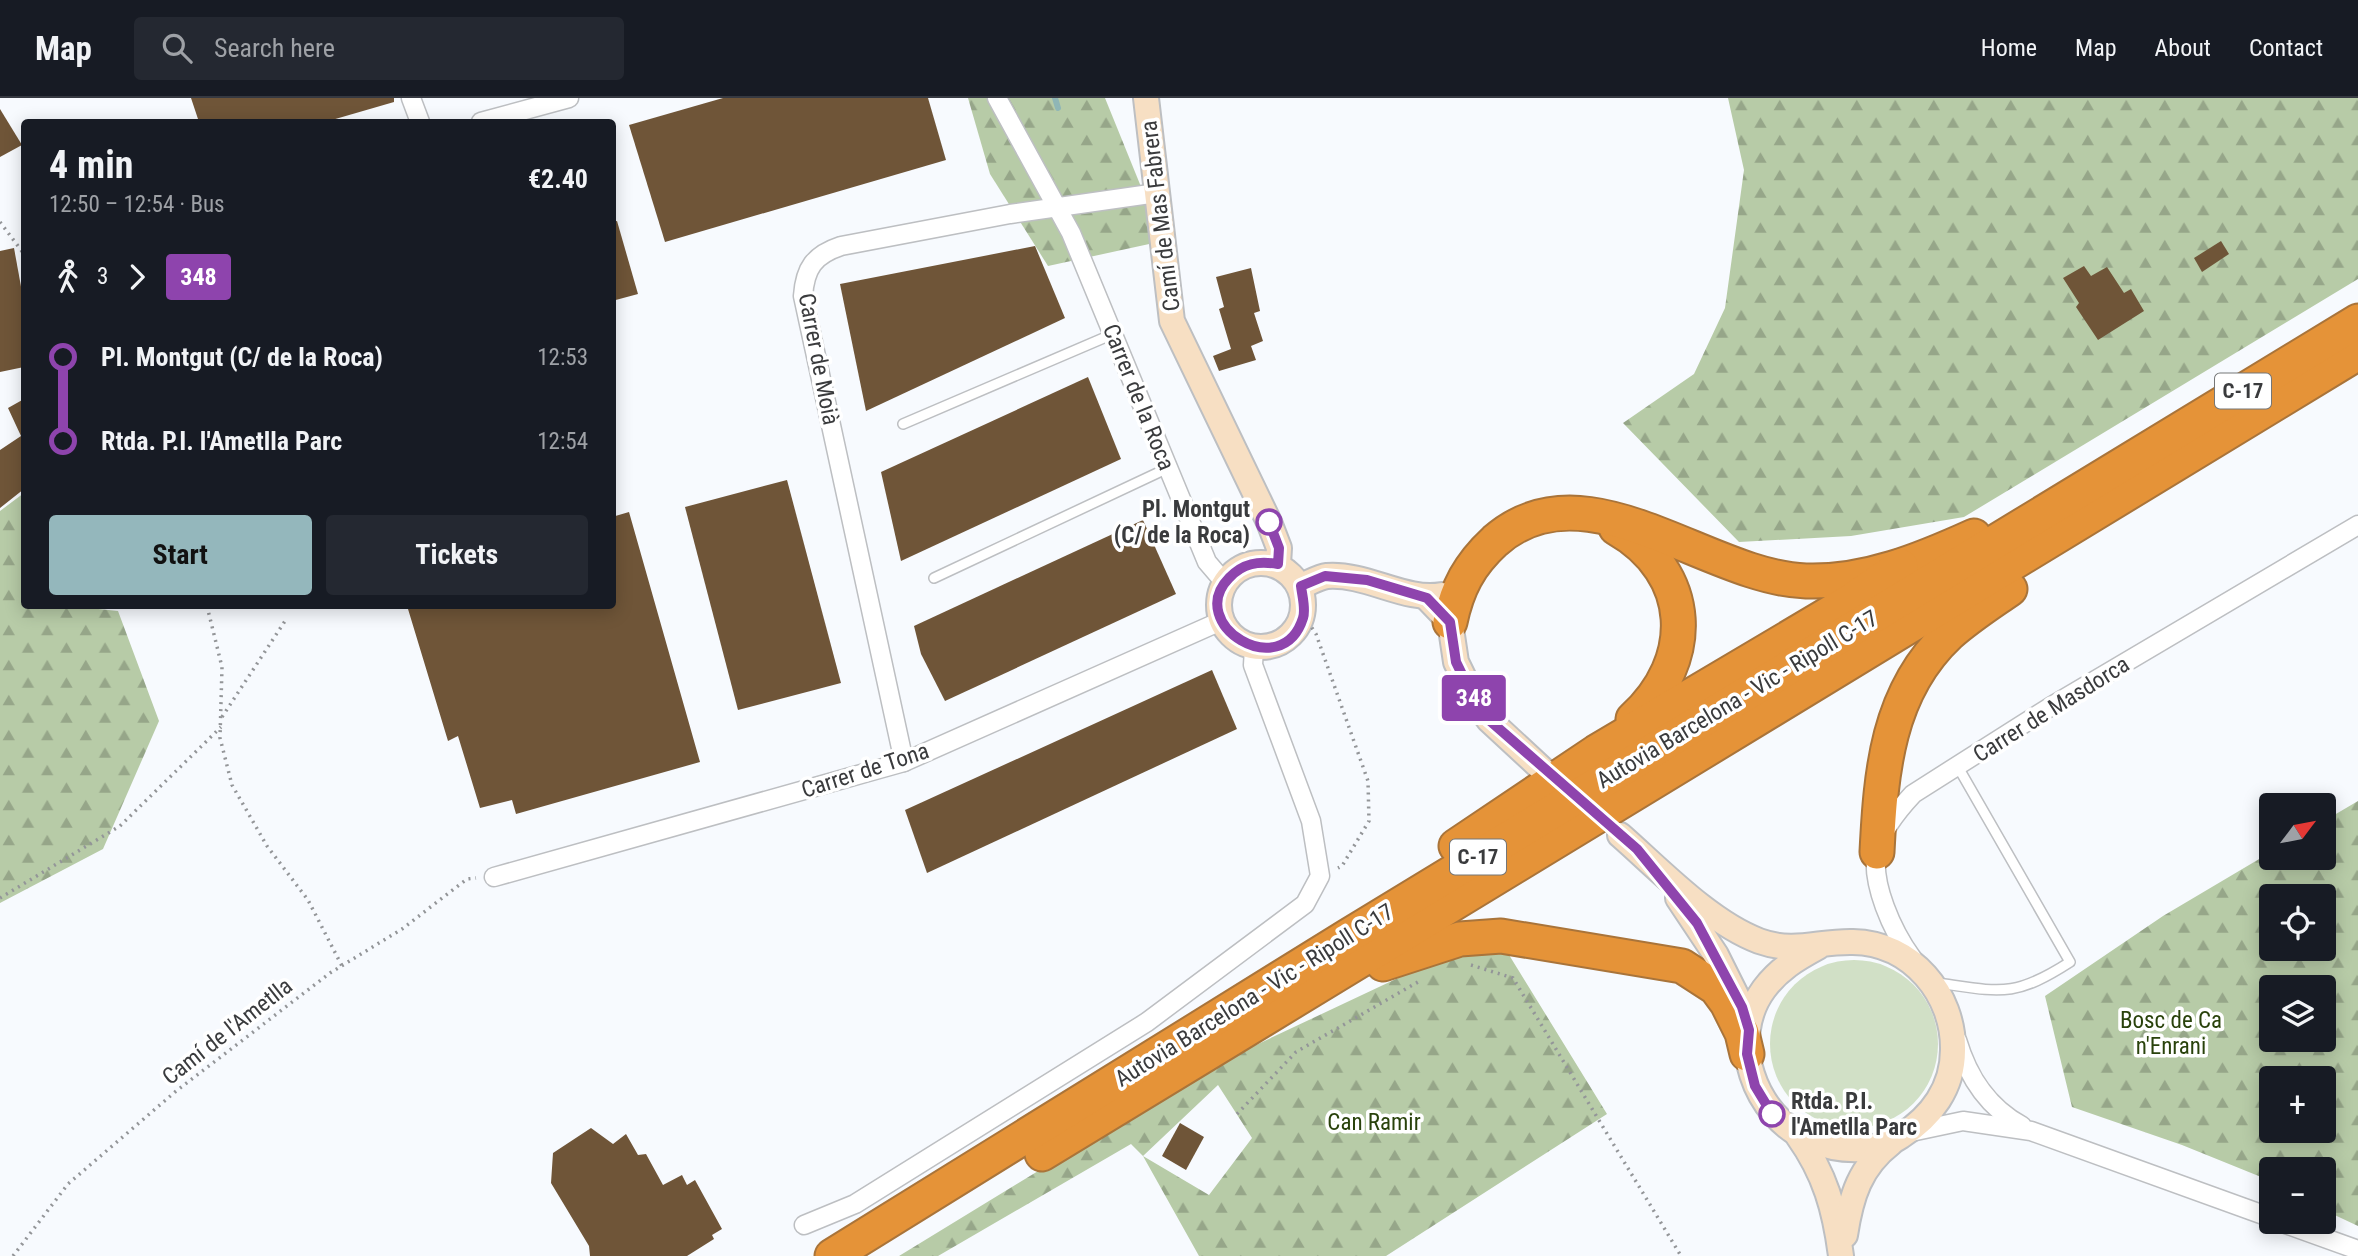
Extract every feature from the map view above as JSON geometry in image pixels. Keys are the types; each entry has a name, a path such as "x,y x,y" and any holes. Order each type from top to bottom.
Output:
{"highway":[{"name":"Autovia Barcelona - Vic - Ripoll C-17","path":"832,1256 2358,321"},
{"name":"Autovia Barcelona - Vic - Ripoll C-17","path":"874,1256 2358,353"},
{"path":"1877,852 1882,774 1892,726 1903,695 1929,656 1966,620 2262,412"},
{"path":"1444,604 1475,560 1503,535 1520,525 1558,512 1590,513 1656,534 1739,568 1768,576 1825,580 1901,566 1971,538 2127,462"},
{"path":"1590,513 1624,533 1656,561 1667,578 1680,623 1679,645 1664,684 1651,703 1596,752"},
{"path":"1211,1022 1297,952 1596,752 1849,602 1901,566"},
{"path":"1285,1007 1402,955 1460,939 1501,936 1682,966 1701,977 1722,996 1748,1042"}],"street":[{"path":"411,98 419,119"},
{"path":"492,119 569,98"},
{"name":"Carrer de la Roca","path":"997,98 1071,233 1207,562 1224,583"},
{"name":"Camí de Mas Fabrera","path":"1146,98 1172,321 1269,522 1279,548 1278,564"},
{"name":"Carrer de Moià","path":"904,762 803,296 804,276 812,261 825,251 841,246 1010,214 1157,193"},
{"name":"Carrer de Masdorca","path":"1877,852 1900,807 1913,794 2050,707 2358,526"},
{"path":"1262,561 1278,564 1301,586 1304,617 1293,636 1274,647 1254,648 1237,641 1221,621 1219,600 1224,583 1239,568 1262,561"},
{"path":"1301,586 1325,576 1367,580 1444,604 1456,662 1475,701 1489,720 1542,769"},
{"name":"Carrer de Tona","path":"494,877 904,762 1221,621"},
{"path":"804,1225 855,1204 1147,1022 1306,904 1320,876 1311,821 1253,665 1254,648"},
{"path":"1925,975 1889,949 1853,942 1818,947 1778,946 1737,931 1714,916 1628,842 1697,923 1731,983 1748,1042 1755,1086 1772,1114 1797,1135 1824,1178 1832,1200 1841,1256 1855,1187 1876,1155 1920,1124 1941,1099 1953,1065 1954,1029"},
{"path":"1877,852 1885,910 1900,942 1942,995 1962,1056 1978,1088 2007,1118 2031,1131 2259,1213"},
{"path":"1748,1042 1763,990 1786,964 1818,947"},
{"path":"1797,1135 1828,1147 1860,1150 1928,1126 1963,1121 2031,1131"},
{"path":"2313,1234 2358,1250"}],"lane":[{"path":"903,424 1113,334"},
{"path":"934,578 1168,468"},
{"path":"1925,975 1996,992 2014,991 2042,980 2070,962 1958,767"}],"path":[{"path":"0,222 21,250"},
{"path":"208,609 222,667 220,738 232,785 267,846 308,901 342,966"},
{"path":"1304,617 1316,634 1368,781 1369,821 1342,866 1320,876"},
{"path":"221,718 287,618"},
{"path":"0,898 120,826 221,727"},
{"name":"Camí de l'Ametlla","path":"13,1256 68,1184 175,1092 342,966 402,929 467,878 494,877"},
{"path":"1458,966 1471,965 1513,978 1681,1256"},
{"path":"1237,1114 1296,1052 1422,979"}],"green space":[{"path":"968,98 1105,98 1163,241 1048,266 990,174"},
{"path":"1728,98 2358,98 2358,279 1964,517 1851,536 1739,542 1623,423 1694,374 1725,308 1744,170"},
{"path":"21,495 21,609 118,611 159,721 103,849 0,903 0,511"},
{"name":"Bosc de Ca n'Enrani","path":"2358,801 2358,1226 2336,1216 2336,1157 2259,1157 2259,1176 2182,1145 2072,1107 2045,996 2163,916 2259,859 2259,870 2336,870 2336,814"},
{"name":"Can Ramir","path":"1506,950 1607,1114 1386,1256 1199,1256 1143,1156 1131,1144 938,1256 899,1256 1207,1068 1449,954","holes":["1218,1085 1252,1138 1209,1195 1143,1156"]},
{"path":"1854,960 1886,966 1913,985 1932,1012 1938,1044 1932,1076 1913,1103 1886,1122 1854,1128 1822,1122 1795,1103 1776,1076 1770,1044 1776,1012 1795,985 1822,966"}],"building":[{"path":"191,98 394,98 394,102 335,119 198,119"},
{"path":"723,98 928,98 946,160 665,242 629,125"},
{"path":"0,109 21,146 0,157"},
{"path":"616,221 638,294 616,300"},
{"path":"2221,241 2229,254 2202,272 2194,258"},
{"path":"1035,246 1065,318 866,411 840,284"},
{"path":"14,248 21,286 21,368 0,372 0,251"},
{"path":"2084,266 2091,276 2107,267 2124,293 2131,289 2144,311 2098,340 2076,307 2079,303 2063,278"},
{"path":"1251,268 1260,311 1254,313 1263,341 1251,346 1256,360 1219,371 1213,356 1231,349 1219,309 1224,307 1216,277"},
{"path":"1088,377 1121,459 901,561 881,472"},
{"path":"21,401 21,436 8,408"},
{"path":"21,436 21,491 0,508 0,450"},
{"path":"787,480 841,683 738,710 685,507"},
{"path":"629,512 700,762 516,814 512,800 480,808 458,736 448,741 408,609 616,609 616,516"},
{"path":"1143,520 1176,594 945,701 921,654 914,626"},
{"path":"1212,670 1237,729 927,873 905,810"},
{"path":"1180,1123 1204,1137 1186,1170 1162,1156"},
{"path":"591,1128 613,1144 626,1134 638,1155 646,1154 663,1185 682,1175 687,1185 695,1180 722,1229 712,1235 714,1239 687,1256 590,1256 589,1246 551,1183 553,1153"}],"waterway":[{"path":"1055,98 1058,108"}],"bus line":[{"name":"348","path":"1269,522 1279,548 1278,564 1262,561 1239,568 1224,583 1219,600 1221,621 1237,641 1254,648 1274,647 1293,636 1304,617 1301,586 1325,576 1367,580 1427,598 1450,622 1456,662 1475,701 1489,720 1542,769 1637,849 1697,923 1742,1007 1749,1030 1747,1054 1755,1086 1772,1114"}],"place":[{"name":"Pl. Montgut (C/ de la Roca)","path":"1269,522"},
{"name":"Rtda. P.I. l'Ametlla Parc","path":"1772,1114"}]}
